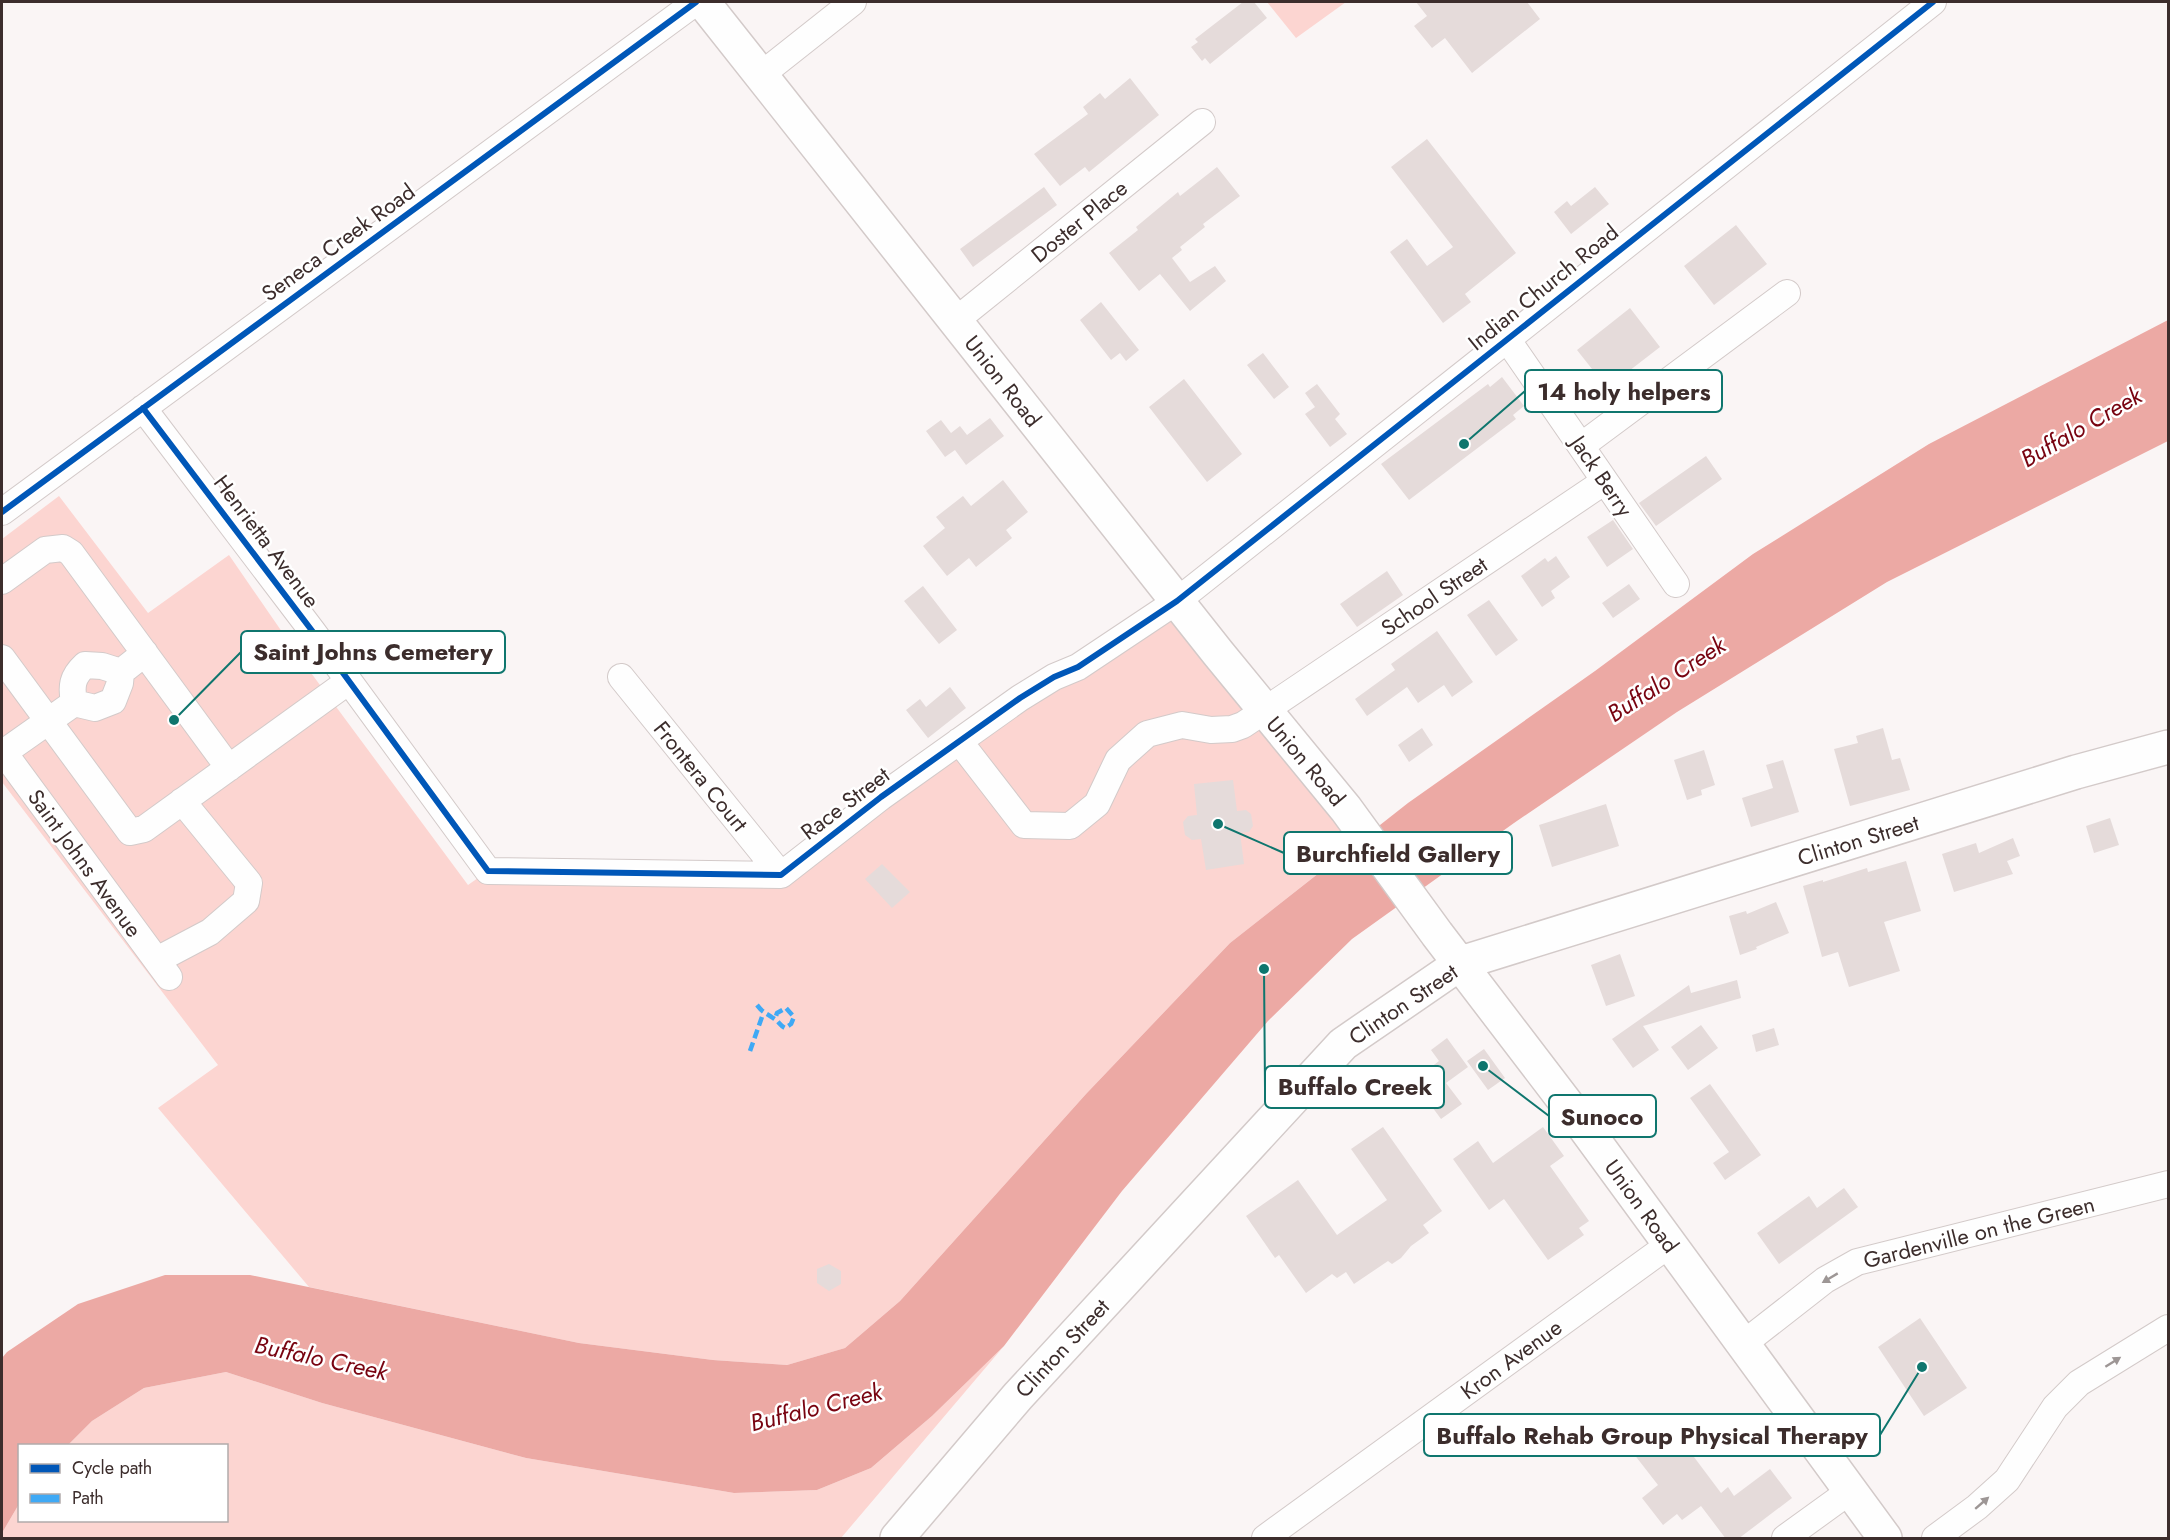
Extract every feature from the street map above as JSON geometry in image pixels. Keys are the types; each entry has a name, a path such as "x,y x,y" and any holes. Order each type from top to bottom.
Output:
{"main road":[{"name":"Union Road","path":"703,2 1264,711 1346,809 1670,1244 1885,1539"},
{"name":"Clinton Street","path":"897,1539 1018,1396 1343,1044 1461,963 2064,776 2169,747"}],"street":[{"name":"Seneca Creek Road","path":"2,512 696,2"},
{"path":"762,74 853,2"},
{"name":"Indian Church Road","path":"1177,601 1933,2"},
{"name":"Doster Place","path":"955,321 1202,122"},
{"path":"1581,446 1787,292"},
{"name":"Jack Berry","path":"1508,339 1676,584"},
{"name":"Henrietta Avenue","path":"143,408 349,681 488,871 781,875"},
{"name":"School Street","path":"959,741 1024,825 1070,826 1097,804 1118,760 1147,734 1182,725 1211,730 1232,729 1243,725 1605,481"},
{"path":"2,581 45,550 63,548 71,553 229,768"},
{"name":"Race Street","path":"781,875 881,797 1020,698 1054,677 1078,668 1177,601"},
{"path":"74,703 95,708 113,701 120,683 121,672 145,653"},
{"path":"2,658 130,832 144,829 349,681"},
{"path":"74,703 71,688 76,674 85,665 102,666 121,672"},
{"name":"Frontera Court","path":"621,676 781,875"},
{"path":"2,751 49,722 74,703"},
{"name":"Saint Johns Avenue","path":"2,751 163,968 246,901 249,883 182,801"},
{"name":"Gardenville on the Green","path":"1743,1344 1825,1280 1857,1262 2169,1184"},
{"name":"Kron Avenue","path":"1265,1539 1670,1244"},
{"path":"1935,1539 1977,1507 2007,1480 2055,1407 2079,1383 2169,1328"},
{"path":"1785,1539 1850,1491"}],"shaded area":[{"path":"1267,2 1346,2 1296,38"},
{"path":"59,496 148,613 229,555 300,658 468,885 488,871 781,875 1177,601 1362,839 1230,943 1086,1094 900,1301 845,1348 787,1365 713,1360 579,1343 309,1287 158,1108 218,1065 2,782 2,539"},
{"path":"1004,1346 841,1538 2,1538 2,1533 18,1506 18,1522 228,1522 228,1444 69,1444 92,1421 144,1388 226,1372 322,1403 526,1458 734,1493 817,1490 871,1468 932,1416"}],"water":[{"path":"2168,320 2168,441 1887,582 1677,712 1514,823 1352,939 1268,1021 1122,1191 1004,1346 932,1416 871,1468 817,1490 734,1493 526,1458 322,1403 226,1372 144,1388 92,1421 69,1444 18,1444 18,1506 2,1533 2,1358 7,1352 78,1304 165,1275 250,1275 579,1343 713,1360 787,1365 845,1348 900,1301 1086,1094 1230,943 1408,803 1595,671 1753,554 1929,444"}],"building":[{"path":"1243,2 1254,2 1267,18 1210,64 1205,58 1202,61 1191,47 1198,42 1195,39"},
{"path":"1416,2 1527,2 1540,19 1472,73 1445,38 1432,48 1414,26 1427,16"},
{"path":"1130,78 1159,115 1089,172 1085,167 1060,186 1034,154 1088,114 1083,107 1100,93 1105,99"},
{"path":"1427,139 1516,253 1465,294 1471,302 1443,323 1390,252 1407,239 1427,266 1453,247 1391,167"},
{"path":"1217,167 1240,196 1203,224 1205,227 1180,247 1182,250 1172,258 1190,282 1215,266 1226,281 1190,311 1160,274 1139,291 1109,253 1138,230 1136,227 1178,192 1180,196"},
{"path":"1044,187 1057,205 973,267 960,249"},
{"path":"1595,187 1609,204 1571,234 1554,212 1567,201 1571,206"},
{"path":"1736,225 1767,264 1714,305 1684,266"},
{"path":"1101,302 1139,350 1126,361 1120,353 1111,360 1080,320"},
{"path":"1630,308 1660,347 1607,388 1577,350"},
{"path":"1263,353 1289,387 1274,399 1247,365"},
{"path":"1502,377 1524,406 1513,415 1516,419 1409,500 1381,464 1488,384 1490,387"},
{"path":"1184,379 1242,454 1207,482 1149,407"},
{"path":"1317,384 1340,414 1335,419 1347,434 1330,447 1305,414 1315,407 1305,393"},
{"path":"990,418 1004,436 966,465 955,450 945,457 926,431 941,420 951,433 960,426 967,435"},
{"path":"1706,456 1722,479 1656,526 1639,503"},
{"path":"1003,480 1028,512 1006,530 1012,538 976,567 969,558 947,576 923,546 945,528 936,517 963,496 971,506"},
{"path":"1613,520 1633,549 1607,567 1587,537"},
{"path":"1556,556 1570,577 1551,591 1555,598 1542,607 1521,576 1545,558 1548,562"},
{"path":"1387,571 1403,595 1357,627 1340,604"},
{"path":"1629,584 1640,599 1613,618 1602,603"},
{"path":"923,586 957,630 939,644 904,601"},
{"path":"1489,600 1518,640 1496,656 1467,615"},
{"path":"1437,631 1473,682 1452,697 1444,685 1418,703 1407,687 1367,716 1355,699 1395,670 1391,664"},
{"path":"950,687 966,708 928,738 906,710 920,699 926,707"},
{"path":"1422,728 1433,745 1409,762 1398,745"},
{"path":"1883,728 1892,760 1900,758 1910,790 1850,806 1834,749 1858,743 1856,736"},
{"path":"1704,750 1715,785 1701,790 1702,795 1687,800 1674,760"},
{"path":"1783,760 1799,812 1751,827 1742,798 1773,788 1766,765"},
{"path":"1233,780 1237,811 1246,810 1251,814 1253,826 1249,832 1240,833 1244,864 1206,870 1201,839 1192,840 1185,835 1183,822 1188,816 1197,815 1194,784"},
{"path":"1606,804 1619,846 1552,867 1539,825"},
{"path":"2110,818 2119,845 2094,853 2086,826"},
{"path":"2013,838 2020,856 2007,861 2013,874 1954,892 1942,854 1976,843 1979,853"},
{"path":"1906,861 1921,911 1884,922 1900,971 1849,987 1838,952 1822,957 1803,886 1867,868 1868,872"},
{"path":"882,864 910,892 892,908 865,879"},
{"path":"1776,902 1789,933 1740,955 1729,916 1746,911 1747,914"},
{"path":"1620,954 1635,996 1606,1006 1591,965"},
{"path":"1737,980 1741,998 1643,1026 1659,1050 1633,1068 1612,1039 1689,985 1691,993"},
{"path":"1701,1025 1718,1048 1688,1070 1671,1047"},
{"path":"1774,1028 1779,1045 1756,1052 1752,1035"},
{"path":"1447,1038 1468,1067 1446,1083 1462,1104 1441,1119 1413,1081 1439,1061 1431,1050"},
{"path":"1484,1049 1505,1078 1488,1090 1467,1061"},
{"path":"1710,1084 1761,1155 1725,1180 1713,1163 1729,1152 1690,1098"},
{"path":"1383,1127 1442,1211 1423,1225 1429,1233 1392,1264 1388,1261 1354,1284 1346,1272 1337,1278 1332,1274 1306,1293 1279,1255 1275,1258 1246,1216 1298,1180 1337,1235 1387,1200 1351,1149"},
{"path":"1543,1127 1564,1156 1550,1166 1589,1221 1579,1228 1584,1235 1548,1260 1504,1199 1489,1210 1453,1159 1478,1141 1493,1163"},
{"path":"1844,1188 1858,1207 1779,1264 1757,1233 1809,1196 1817,1208"},
{"path":"829,1264 841,1271 841,1284 829,1291 817,1283 817,1269"},
{"path":"1920,1318 1967,1388 1924,1416 1878,1347"},
{"path":"1667,1421 1721,1493 1728,1487 1734,1496 1770,1469 1792,1498 1738,1539 1726,1539 1701,1506 1682,1520 1677,1514 1663,1525 1642,1498 1658,1485 1630,1449"}],"marked path":[{"path":"757,1005 785,1028 791,1024 794,1017 786,1008 777,1013 775,1019"},
{"path":"750,1051 763,1014"}],"cycle path":[{"path":"2,512 696,2"},
{"path":"143,408 313,632 488,871 781,875 881,797 1020,698 1054,677 1078,667 1177,601 1933,2"}],"place":[{"name":"14 holy helpers","path":"1464,444"},
{"name":"Saint Johns Cemetery","path":"174,720"},
{"name":"Burchfield Gallery","path":"1218,824"},
{"name":"Buffalo Creek","path":"1264,969"},
{"name":"Sunoco","path":"1483,1066"},
{"name":"Buffalo Rehab Group Physical Therapy","path":"1922,1367"}]}
